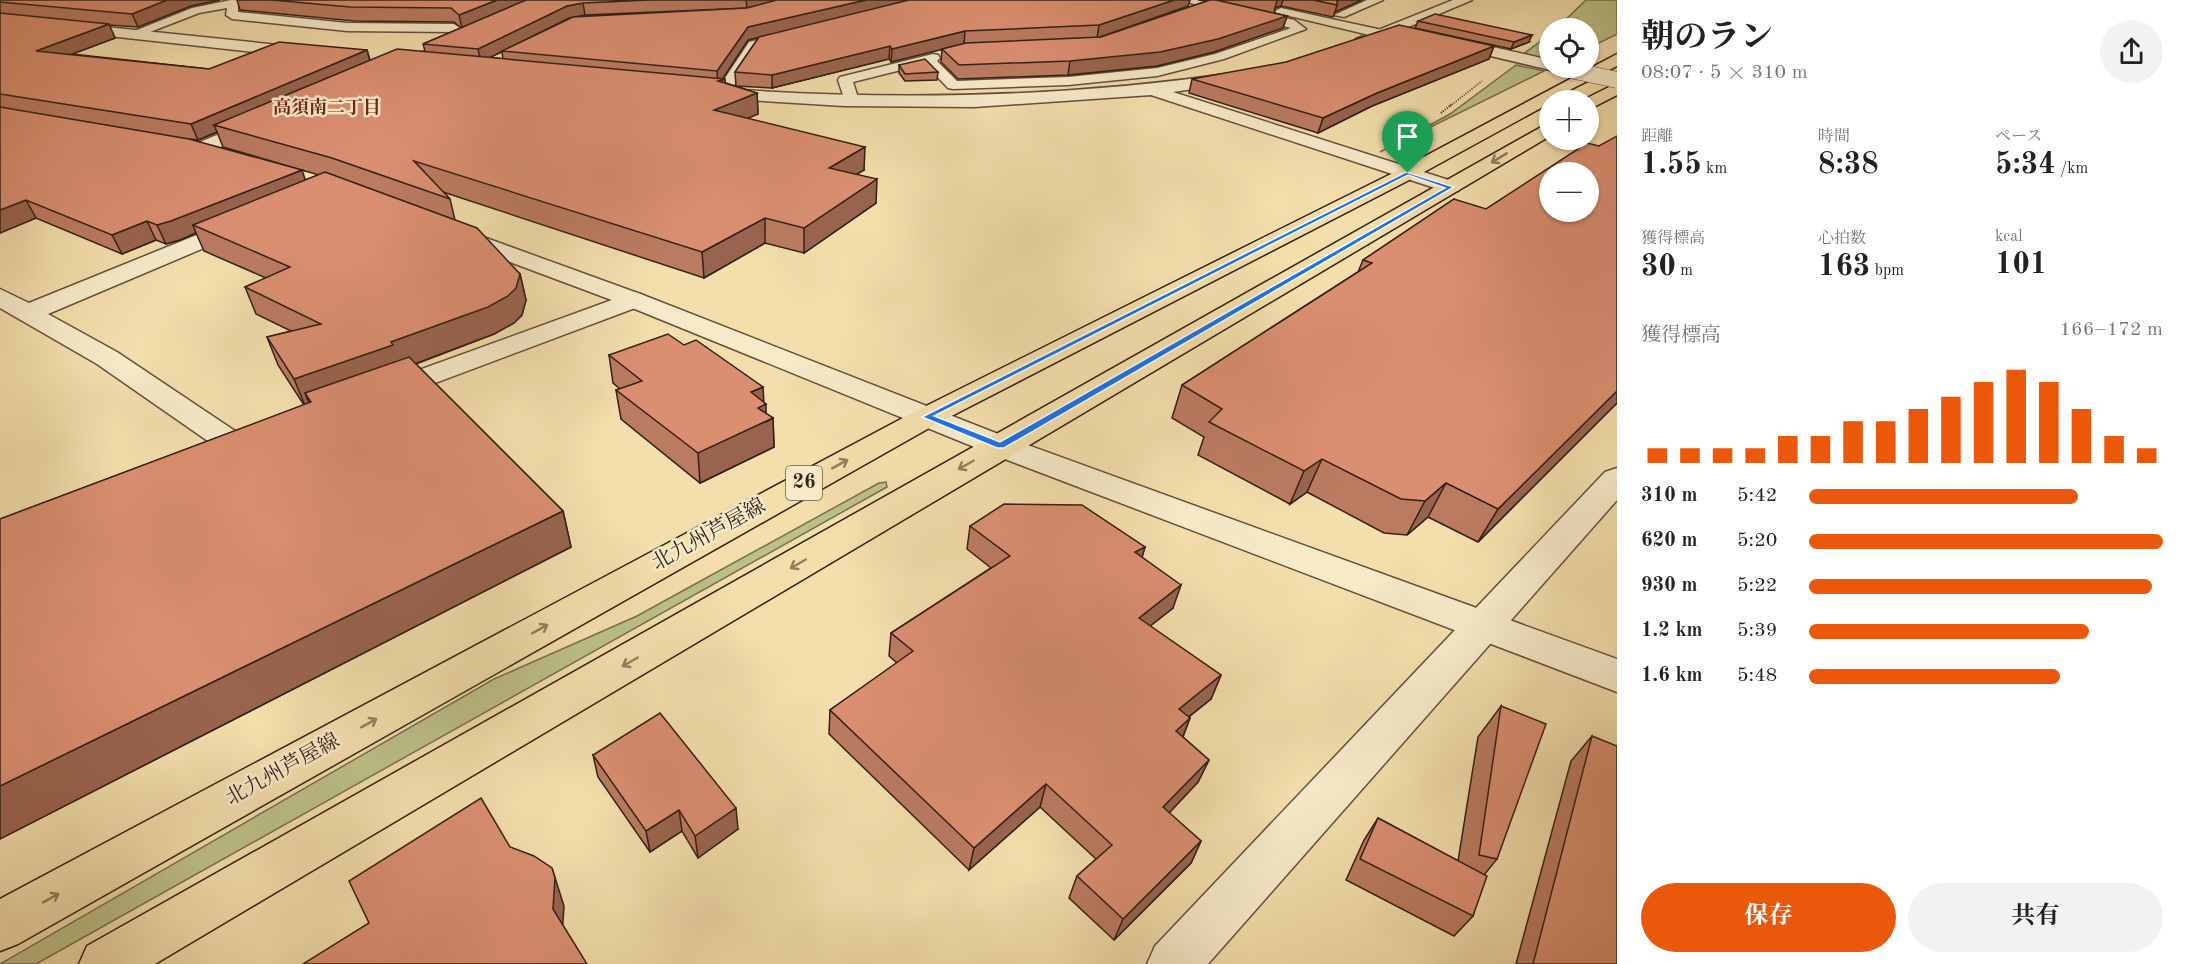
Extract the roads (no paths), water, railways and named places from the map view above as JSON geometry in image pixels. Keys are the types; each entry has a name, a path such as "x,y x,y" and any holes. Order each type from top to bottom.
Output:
{"main road":[{"name":"北九州芦屋線","path":"0,926 927,417 1408,173 1617,59"},
{"path":"1599,99 1617,88"},
{"path":"105,964 1539,135"}],"street":[{"path":"1343,48 1466,0"},
{"path":"0,20 328,55"},
{"path":"1387,32 1414,34"},
{"path":"1436,39 1539,63"},
{"path":"700,91 852,101 1005,101 1152,90 1248,76"},
{"path":"1599,76 1617,80"},
{"path":"1152,90 1451,187"},
{"path":"244,161 188,147 277,115"},
{"path":"27,313 267,214"},
{"path":"433,225 634,300 1000,446 1617,676"},
{"path":"0,297 247,442 202,459"},
{"path":"358,402 634,300"},
{"path":"1174,964 1482,624 1617,479"}],"lane":[{"path":"134,34 196,10 253,0"},
{"path":"1230,0 1387,32"},
{"path":"1340,15 1377,0"},
{"path":"1341,2 1361,6"},
{"path":"233,3 232,15 346,27 452,34 471,31"},
{"path":"928,59 953,86 1138,75 1231,53 1300,29 1294,24 1209,5 1185,7"},
{"path":"722,93 753,45 800,34"},
{"path":"852,101 845,80 946,54"}],"district":[{"name":"高須南二丁目","path":"327,108"}]}
